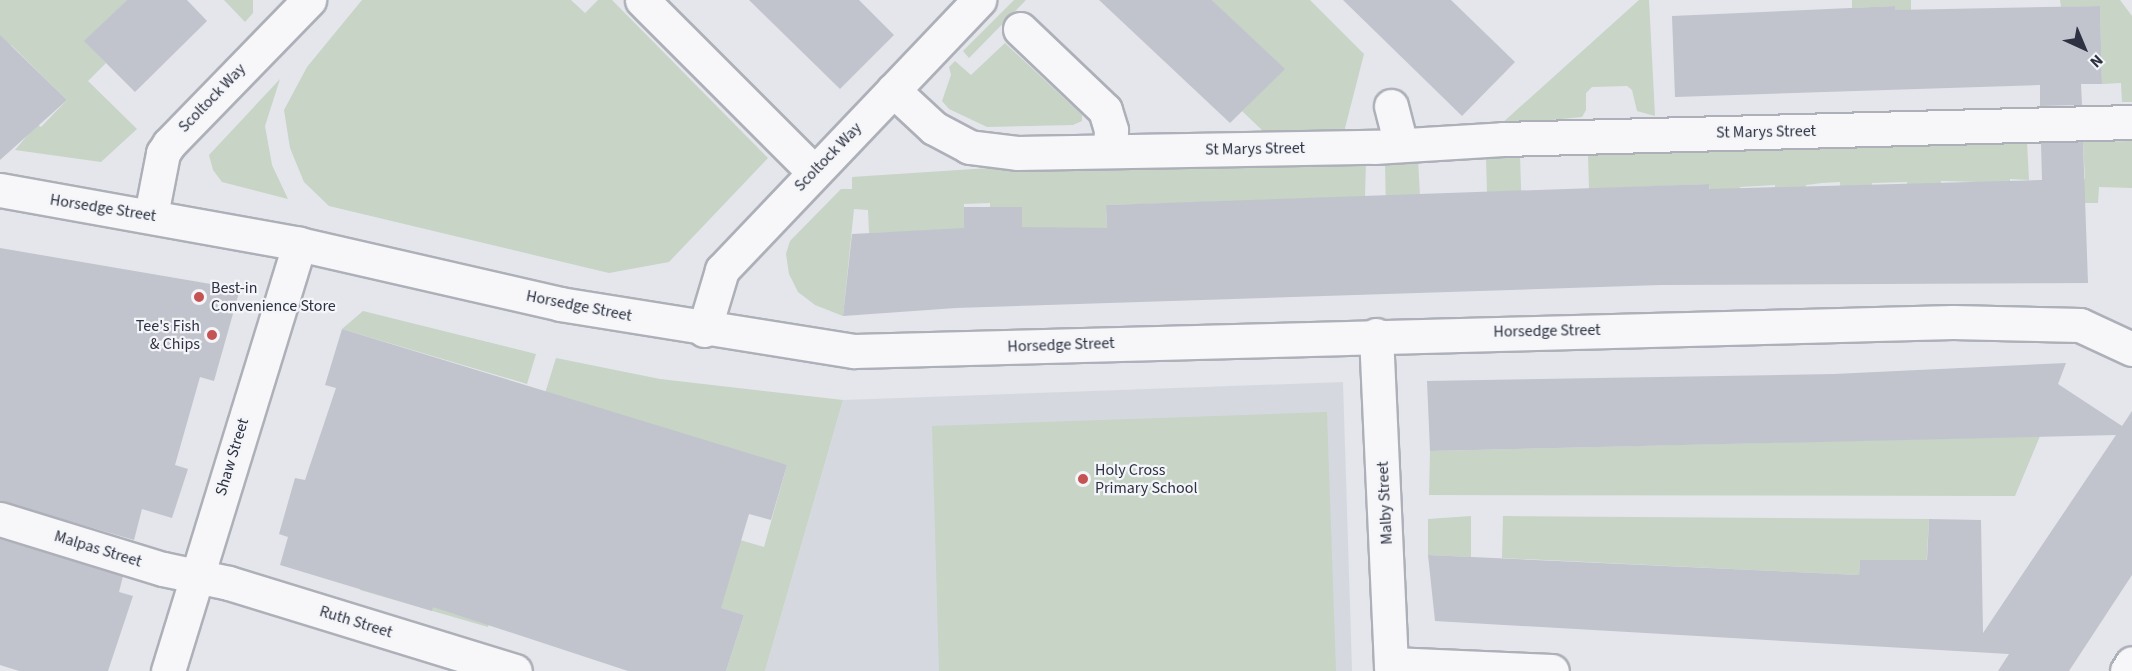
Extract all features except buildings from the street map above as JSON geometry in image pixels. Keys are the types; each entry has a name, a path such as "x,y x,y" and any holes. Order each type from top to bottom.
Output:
{"street":[{"name":"Scoltock Way","path":"151,215 163,153 169,144 309,0"},
{"path":"642,0 814,172"},
{"name":"Scoltock Way","path":"704,330 722,270 979,0"},
{"path":"1020,28 1105,110 1111,130 1110,151"},
{"name":"St Marys Street","path":"892,90 934,128 969,147 1017,153 1401,146 2132,122"},
{"path":"1390,106 1401,146"},
{"name":"Horsedge Street","path":"0,190 151,215 299,244 560,304 704,330 854,351 1376,335 1965,322 2080,325 2132,349"},
{"name":"Shaw Street","path":"168,671 299,244"},
{"name":"Malby Street","path":"1376,335 1391,667"},
{"name":"Malpas Street","path":"0,519 163,569 196,575"},
{"name":"Ruth Street","path":"196,575 515,671"},
{"path":"2127,671 2132,663"},
{"path":"1391,667 1552,671"}],"shaded area":[{"name":"Holy Cross Primary School","path":"1343,382 1352,671 765,671 843,400"}],"green space":[{"path":"0,0 127,0 85,41 106,63 88,81 137,129 101,162 15,150 37,124 41,127 67,100 11,45 0,56"},
{"path":"224,0 253,0 253,13 245,22"},
{"path":"362,0 571,0 585,13 598,0 612,0 768,158 669,262 609,273 329,206 304,182 290,148 284,110 307,67"},
{"path":"1014,0 1026,0 969,58 963,51"},
{"path":"1212,0 1310,0 1364,54 1344,132 1264,132 1242,111 1284,69"},
{"path":"1639,0 1649,0 1655,116 1637,111 1632,90 1627,86 1592,87 1586,93 1586,110 1582,117 1500,125"},
{"path":"1852,0 1911,0 1911,21 1895,22 1895,6 1852,8"},
{"path":"2060,0 2120,0 2132,16 2132,102 2122,102 2121,83 2102,84 2100,6 2061,7"},
{"path":"1005,43 1082,115 1082,121 1073,125 987,127 949,109 942,101 951,75 949,67 955,61 971,75"},
{"path":"280,79 265,126 272,165 288,199 222,182 213,170 209,155"},
{"path":"2132,141 2132,188 2099,187 2098,203 2064,203 2063,180 2085,179 2083,142"},
{"path":"2027,142 2029,180 2010,179 2010,203 1978,182 1941,181 1940,205 1908,205 1907,182 1872,183 1873,205 1841,205 1840,182 1806,185 1806,212 1776,212 1775,185 1740,187 1740,213 1711,214 1709,184 1589,189 1588,153"},
{"path":"1486,156 1520,156 1522,217 1487,194"},
{"path":"1366,159 1365,198 1106,205 1107,228 1022,230 1022,207 1000,207 990,232 990,203 964,204 964,231 869,233 868,210 854,209 843,316 815,305 798,292 789,274 786,254 790,241 841,189 852,189 852,177 989,168"},
{"path":"1385,159 1418,159 1420,196 1386,217"},
{"path":"363,311 536,354 527,384 342,329"},
{"path":"556,358 660,379 843,400 765,671 726,671 744,615 513,546 488,627 360,590 369,560 539,481 764,547 787,465 528,448"},
{"name":"Holy Cross Primary School","path":"1327,412 1336,671 939,671 932,426"},
{"path":"2040,436 2015,496 1429,495 1430,451"},
{"path":"1471,516 1471,557 1428,555 1428,519"},
{"path":"1503,516 1929,519 1926,570 1878,560 1860,560 1859,575 1502,558"}],"place":[{"name":"Best-in Convenience Store","path":"199,297"},
{"name":"Tee's Fish & Chips","path":"212,335"},
{"name":"Holy Cross Primary School","path":"1083,479"}]}
